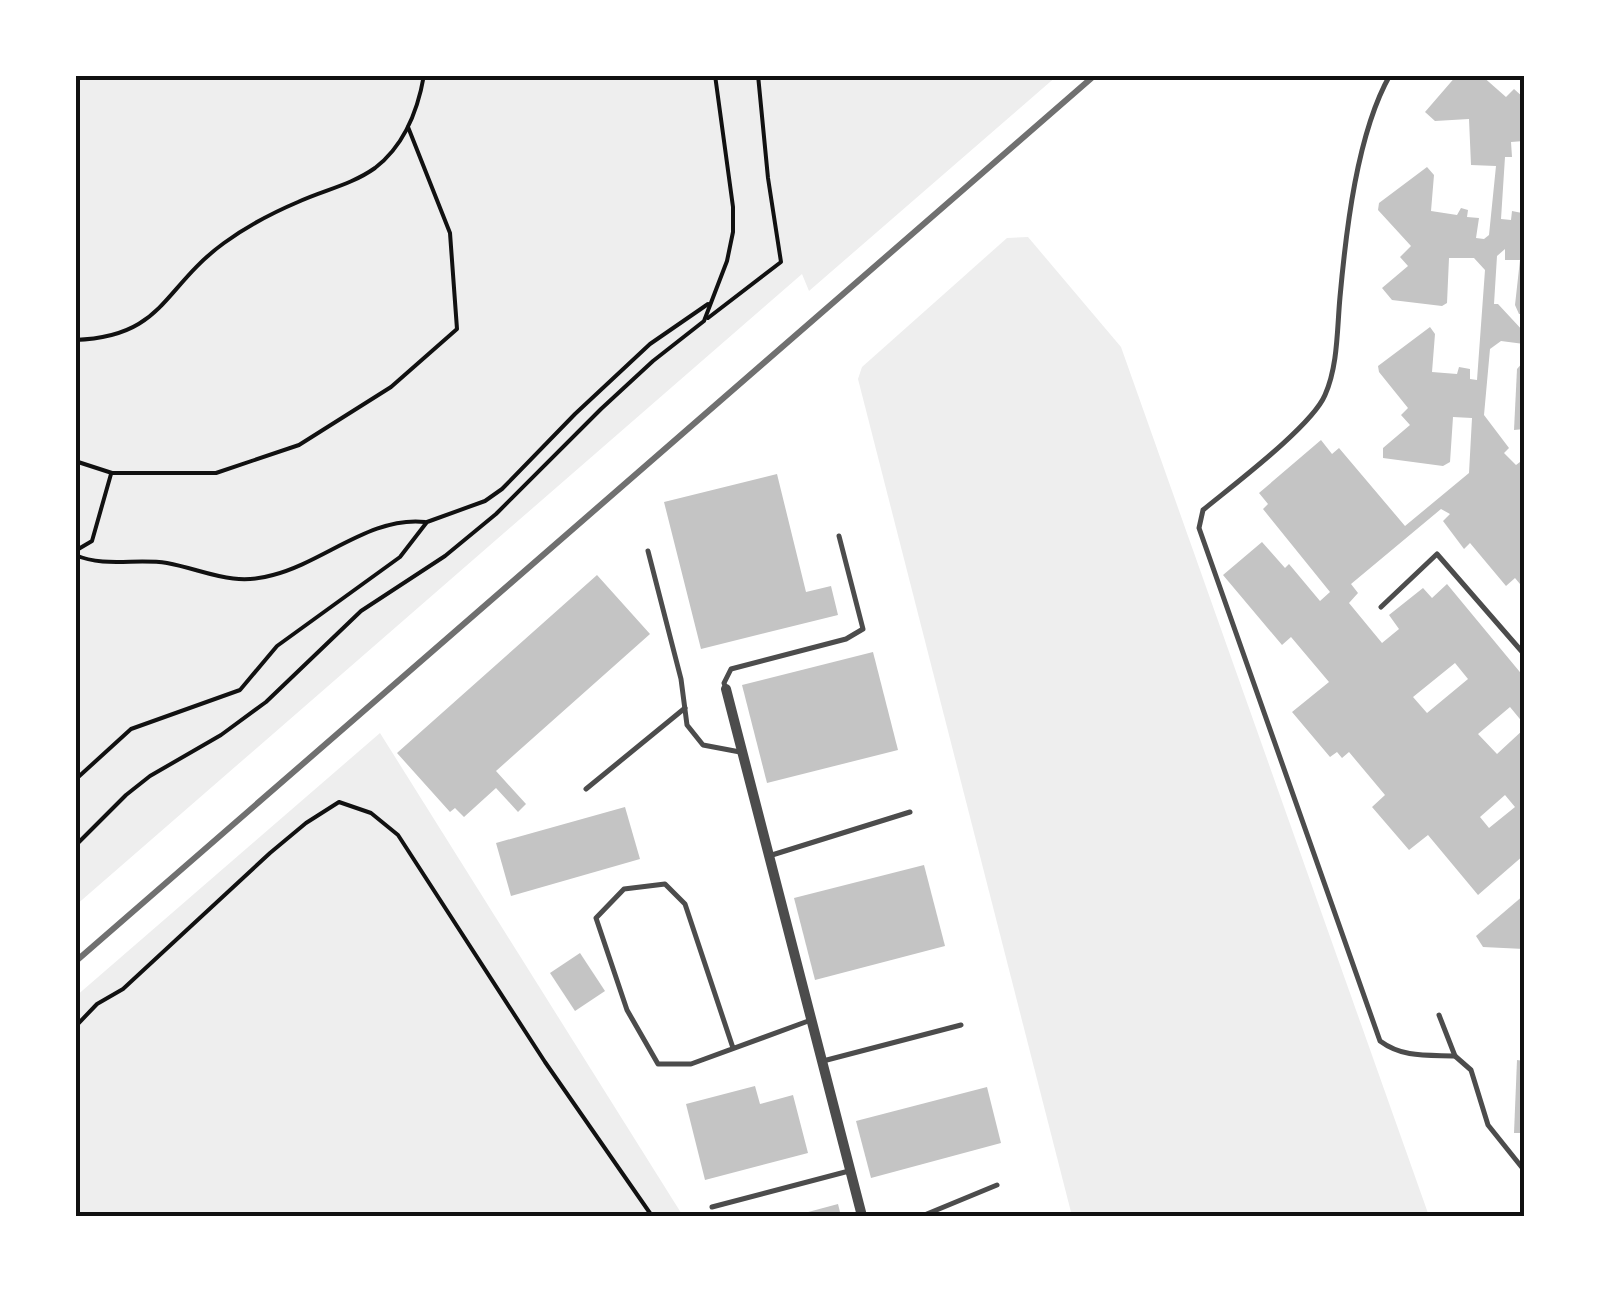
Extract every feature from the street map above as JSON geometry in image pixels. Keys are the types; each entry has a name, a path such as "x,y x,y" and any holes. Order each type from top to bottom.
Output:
{"street":[{"path":"726,689 862,1216"}],"lane":[{"path":"1390,75 1367,130 1344,254 1334,358 1325,396 1311,416 1203,510 1199,528 1380,1041 1409,1055 1455,1056"},
{"path":"726,689 724,683 731,669 846,640 863,629 839,536"},
{"path":"648,551 681,680 687,726 703,746 742,752"},
{"path":"1381,607 1437,554 1524,654"},
{"path":"586,789 685,708"},
{"path":"769,856 910,812"},
{"path":"733,1048 684,904 665,884 624,889 596,918 627,1010 658,1064 692,1064 812,1020"},
{"path":"1440,1015 1455,1056 1470,1070 1488,1125 1524,1170"},
{"path":"824,1061 961,1026"},
{"path":"712,1207 849,1170"},
{"path":"922,1216 996,1185"}],"path":[{"path":"75,340 101,339 130,331 152,316 200,262 224,243 300,200 338,188 377,166 418,109 424,75"},
{"path":"704,321 734,232 715,75"},
{"path":"75,846 150,776 221,735 266,702 361,611 445,556 484,524 640,373 781,262 758,75"},
{"path":"75,461 112,473 216,474 298,445 391,387 457,328 450,233 408,127"},
{"path":"75,553 110,564 166,563 232,580 272,576 383,527 427,522 485,501 502,489 650,344 712,302"},
{"path":"75,553 92,541 112,473"},
{"path":"75,780 131,729 240,690 278,646 400,558 427,522"},
{"path":"75,1027 96,1004 123,990 270,853 339,802 371,814 398,835 545,1062 652,1216"}],"shaded area":[{"path":"75,75 1058,75 809,291 802,274 75,906"},
{"path":"1028,237 1121,347 1429,1216 1072,1216 858,379 862,367 1007,238"},
{"path":"380,733 683,1216 75,1216 75,997"}],"building":[{"path":"1457,75 1481,75 1506,97 1514,89 1524,98 1524,141 1511,142 1512,157 1505,157 1501,219 1511,220 1512,211 1522,213 1524,220 1524,314 1519,314 1515,305 1520,260 1505,260 1505,249 1497,256 1494,304 1524,332 1524,344 1501,341 1490,349 1484,415 1509,448 1504,453 1516,465 1524,459 1524,581 1520,584 1515,578 1506,586 1470,543 1464,549 1443,521 1450,514 1441,509 1351,584 1358,593 1349,603 1382,643 1399,629 1389,615 1423,588 1432,598 1447,584 1524,677 1524,724 1510,707 1478,734 1497,754 1524,729 1524,835 1520,838 1524,855 1478,895 1428,835 1409,850 1372,807 1385,795 1349,752 1342,758 1337,752 1330,757 1292,712 1329,682 1291,637 1282,645 1223,575 1262,542 1285,568 1289,564 1320,601 1330,592 1263,509 1268,504 1259,493 1321,440 1332,454 1339,448 1405,526 1469,473 1472,418 1453,417 1450,462 1443,466 1383,458 1383,448 1410,425 1401,415 1408,408 1378,366 1430,327 1435,334 1432,372 1457,374 1459,367 1470,369 1470,379 1477,380 1485,270 1474,258 1449,258 1447,303 1442,306 1392,300 1382,288 1408,266 1400,257 1411,246 1378,210 1379,203 1427,167 1434,175 1431,211 1457,215 1461,208 1468,210 1467,217 1479,218 1476,238 1489,235 1496,166 1471,165 1469,119 1435,121 1425,112","holes":["1455,663 1468,679 1427,713 1413,697","1505,795 1515,807 1489,828 1480,817"]},
{"path":"1524,361 1524,429 1514,430 1517,369"},
{"path":"777,474 806,592 831,586 838,615 701,649 664,502"},
{"path":"597,575 650,634 496,771 526,804 518,812 496,788 464,817 455,808 450,812 397,753"},
{"path":"873,652 898,750 767,783 742,685"},
{"path":"625,807 640,859 511,896 496,843"},
{"path":"924,865 945,946 815,980 794,898"},
{"path":"1524,895 1524,949 1483,947 1476,936"},
{"path":"580,953 605,991 575,1011 550,973"},
{"path":"1517,1060 1524,1061 1523,1133 1514,1133"},
{"path":"755,1086 760,1104 793,1095 808,1153 705,1180 686,1104"},
{"path":"987,1087 1001,1143 871,1178 856,1121"},
{"path":"838,1204 841,1216 797,1216 797,1215"}],"railway":[{"path":"75,962 1095,75"}]}
